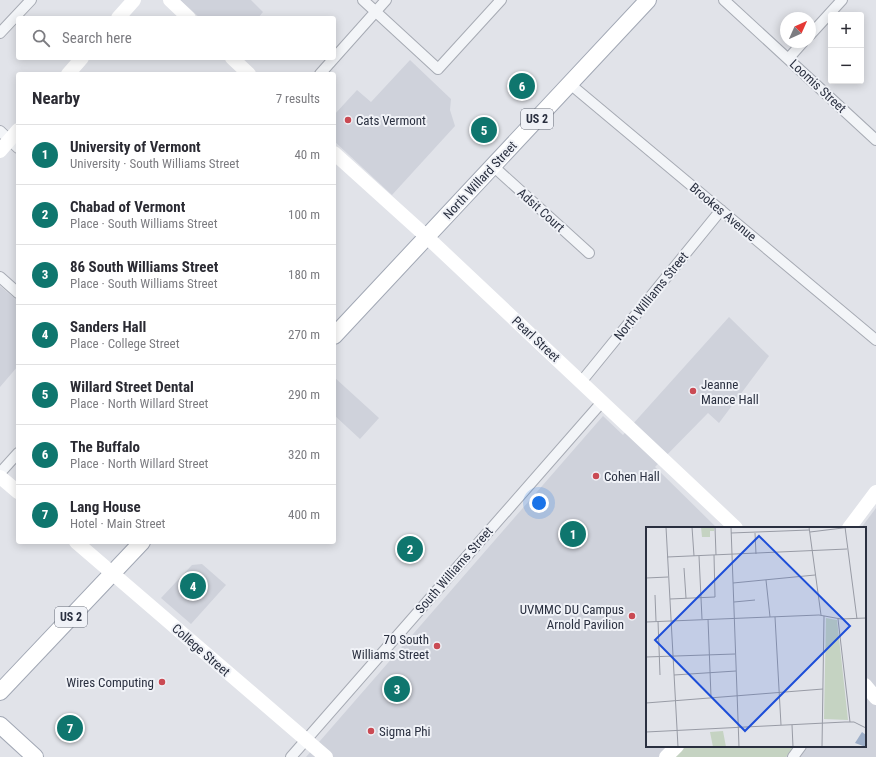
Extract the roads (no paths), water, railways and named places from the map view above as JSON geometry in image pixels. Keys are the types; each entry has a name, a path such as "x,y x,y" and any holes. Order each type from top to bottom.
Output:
{"main road":[{"path":"120,16 134,0"},
{"path":"170,0 187,16"},
{"name":"North Willard Street","path":"427,237 648,0"},
{"path":"70,72 80,60"},
{"path":"234,60 247,72"},
{"path":"0,151 11,137"},
{"name":"Pearl Street","path":"336,155 427,237 735,527"},
{"name":"US 2","path":"336,334 427,237"},
{"path":"0,477 16,490"},
{"path":"850,527 876,492"},
{"name":"College Street","path":"78,544 326,757"},
{"name":"US 2","path":"0,692 140,544"},
{"path":"866,687 876,698"},
{"path":"0,725 35,757"},
{"path":"666,757 676,747"}],"street":[{"path":"0,33 31,0"},
{"path":"362,0 438,69 501,0"},
{"path":"336,56 386,0"},
{"name":"Loomis Street","path":"724,0 876,140"},
{"path":"816,28 842,0"},
{"path":"788,59 798,48"},
{"path":"322,72 332,60"},
{"name":"Brookes Avenue","path":"570,84 876,340"},
{"name":"Adsit Court","path":"493,166 589,254"},
{"name":"North Williams Street","path":"581,382 721,210"},
{"path":"0,278 16,291"},
{"name":"South Williams Street","path":"291,757 602,402"},
{"path":"0,473 16,455"},
{"path":"792,757 800,747"}],"place":[{"name":"The Buffalo","path":"522,86"},
{"name":"Cats Vermont","path":"348,120"},
{"name":"Willard Street Dental","path":"484,130"},
{"name":"Jeanne Mance Hall","path":"693,391"},
{"name":"Cohen Hall","path":"596,476"},
{"name":"University of Vermont","path":"573,534"},
{"name":"Chabad of Vermont","path":"410,549"},
{"name":"Sanders Hall","path":"193,586"},
{"name":"UVMMC DU Campus Arnold Pavilion","path":"632,616"},
{"name":"70 South Williams Street","path":"437,646"},
{"name":"Wires Computing","path":"162,682"},
{"name":"86 South Williams Street","path":"397,689"},
{"name":"Lang House","path":"70,728"},
{"name":"Sigma Phi","path":"371,731"}]}
